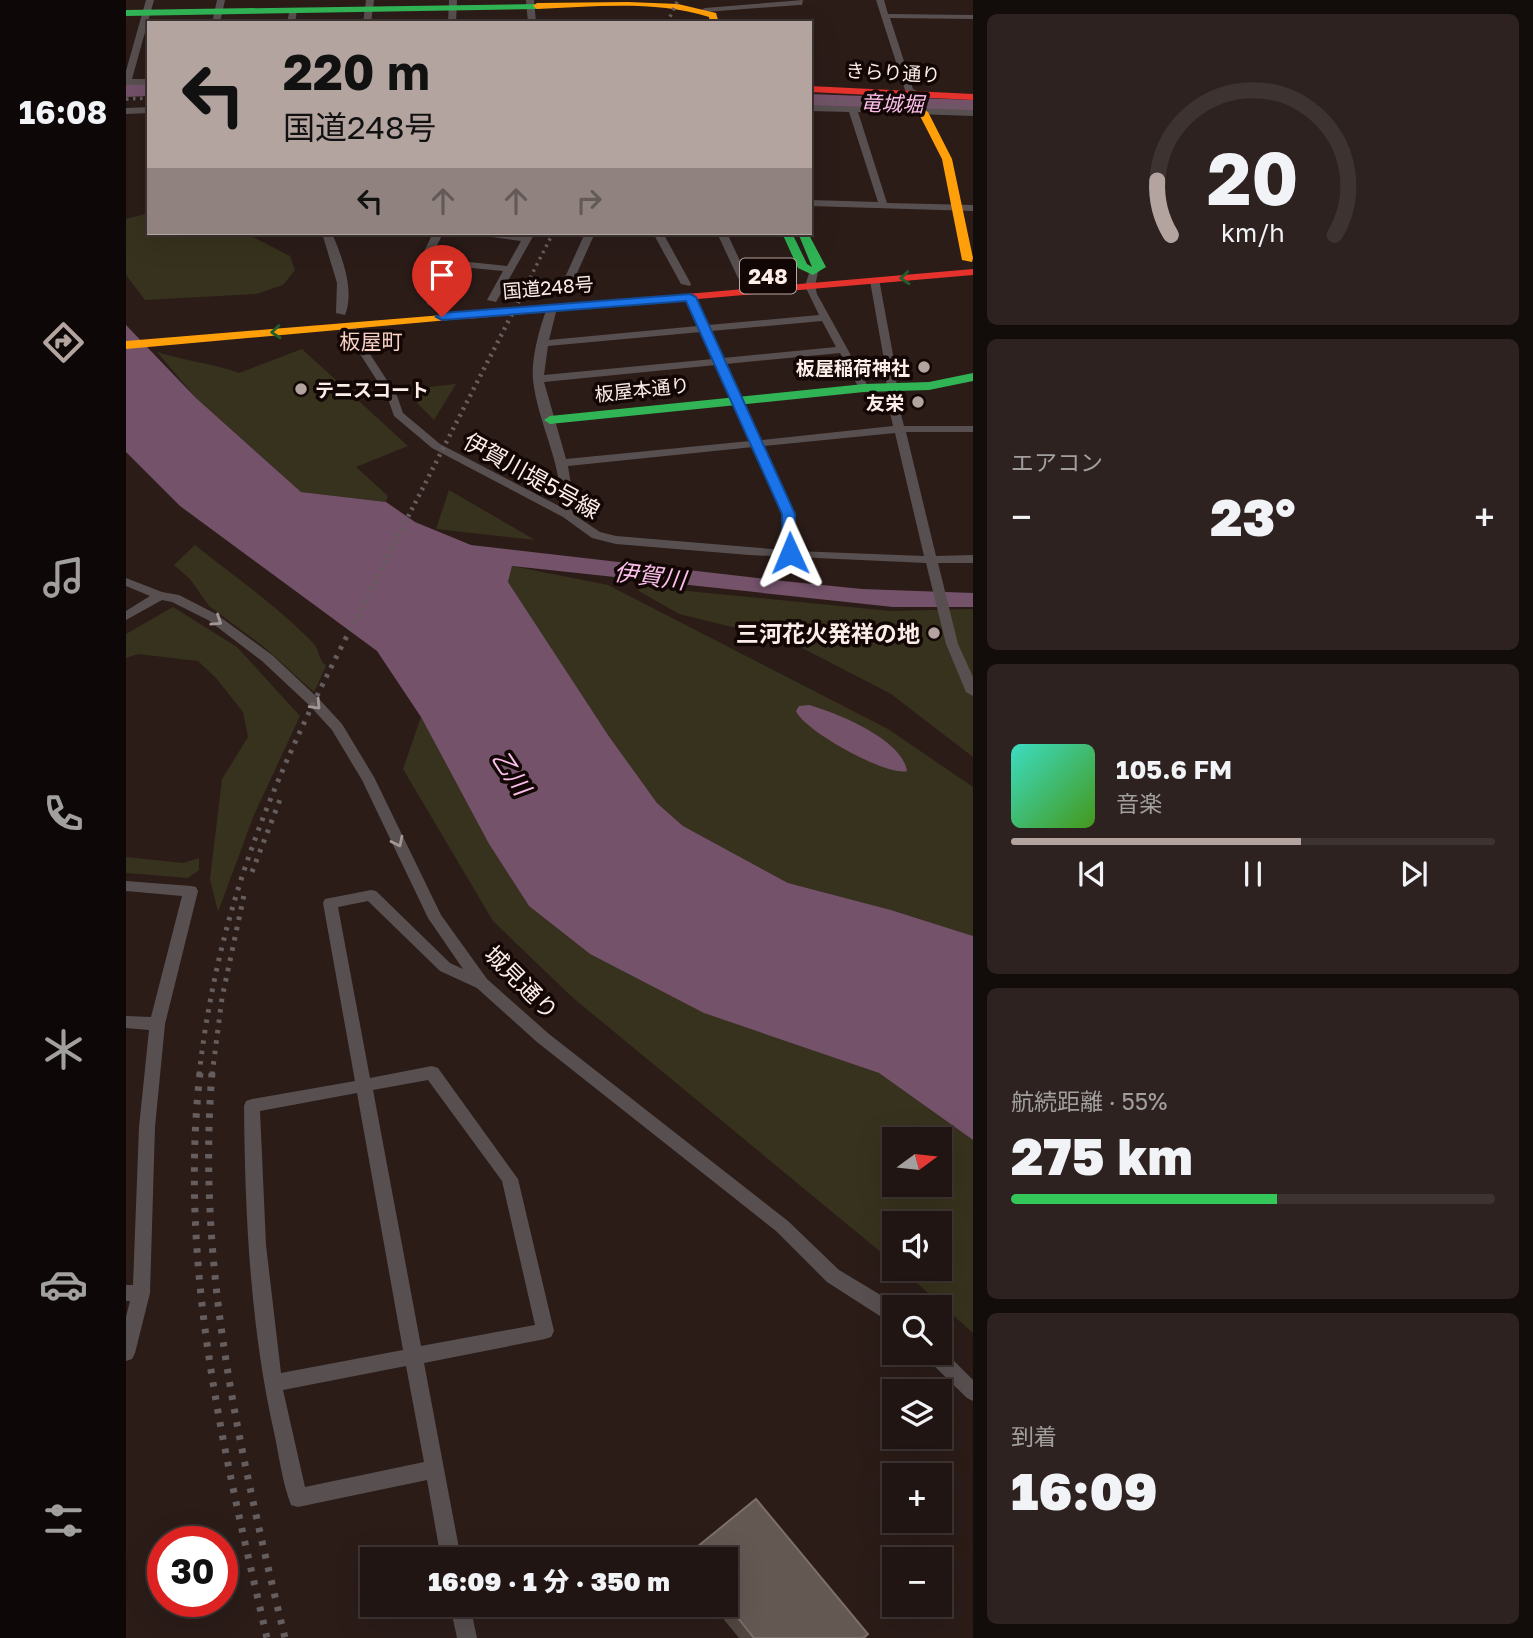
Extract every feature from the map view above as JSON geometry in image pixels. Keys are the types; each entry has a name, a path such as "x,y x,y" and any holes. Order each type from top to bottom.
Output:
{"main road":[{"path":"126,13 148,6 292,17 369,11 530,10 653,4 710,16"},
{"name":"きらり通り","path":"812,89 973,97"},
{"path":"923,112 947,159 966,209 972,265"},
{"path":"788,235 802,266 812,279 820,267 804,235"},
{"name":"国道248号","path":"126,331 552,308 688,290 972,265"},
{"name":"国道248号","path":"126,345 343,320 432,304 563,293 688,290 743,278 875,281 972,265"},
{"path":"891,388 929,386 973,377"},
{"name":"板屋本通り","path":"550,420 864,388 891,388"}],"street":[{"path":"710,16 799,3 799,0"},
{"path":"880,0 888,16 909,90 918,95"},
{"path":"147,82 126,82 148,6"},
{"path":"888,16 973,17"},
{"path":"812,108 973,113"},
{"path":"126,111 147,110"},
{"path":"853,110 883,204"},
{"path":"812,202 966,209"},
{"path":"328,235 335,251 344,304 343,320"},
{"path":"432,304 425,260 437,235"},
{"path":"563,293 589,235"},
{"path":"659,235 688,290 718,362 789,514 790,553"},
{"path":"723,235 743,278"},
{"path":"492,300 529,236"},
{"path":"425,260 511,269"},
{"path":"812,279 825,318 864,388"},
{"path":"875,281 899,429 950,631 973,692"},
{"path":"552,308 538,379 562,463 568,498 567,514"},
{"path":"546,344 825,318"},
{"name":"伊賀川堤5号線","path":"343,320 356,332 356,340 392,396 398,414 457,458 567,514 596,534 615,540 790,553 933,561 973,559"},
{"path":"538,379 843,350"},
{"path":"562,463 899,429 973,429"},
{"name":"城見通り","path":"126,582 160,596 175,598 212,617 267,658 337,727 369,780 435,918 482,984 543,1038 782,1226 833,1276 882,1307"},
{"path":"126,616 160,596"},
{"path":"126,886 191,891 157,1024 134,1293 126,1353"},
{"path":"449,1547 330,903 371,895 445,967 482,984"},
{"path":"126,1023 157,1024"},
{"path":"274,1383 545,1331 510,1179 432,1073 252,1106 253,1181 274,1383 298,1498 434,1469"},
{"path":"945,1365 973,1392"},
{"path":"463,1617 467,1638"}],"shaded area":[{"path":"147,214 147,235 249,235 290,256 295,270 283,285 256,294 145,300 126,275 126,219"},
{"path":"302,349 408,446 356,467 388,496 386,502 301,492 196,398 157,352 239,373"},
{"path":"456,384 434,420 418,404 410,389"},
{"path":"449,490 535,540 436,529"},
{"path":"195,545 271,604 315,646 326,666 314,692 264,647 209,606 190,579 174,565"},
{"path":"512,566 608,585 888,729 973,787 973,936 891,910 788,883 683,826 657,803 608,735 508,582"},
{"path":"647,587 890,611 973,609 973,757 891,694 786,640 679,614 637,590"},
{"path":"173,607 237,647 300,716 254,815 218,912 210,879 222,779 248,737 243,712 216,678 198,661 138,654 126,658 126,634"},
{"path":"421,717 489,844 529,906 590,954 705,1013 879,1073 973,1140 973,1333 952,1314 952,1295 930,1295 914,1281 952,1281 952,1211 882,1211 882,1253 572,997 493,921 403,769"},
{"path":"126,857 183,863 199,858 199,870 188,878 126,873"}],"water":[{"path":"126,325 196,398 301,492 386,502 415,522 471,545 862,589 973,593 973,607 893,607 512,566 508,582 608,735 657,803 683,826 788,883 891,910 973,936 973,1140 879,1073 704,1013 590,954 529,906 489,844 421,717 377,651 180,506 126,452"},
{"path":"809,705 851,721 881,738 903,759 907,771 897,771 866,760 814,730 796,711 799,706"}],"building":[{"path":"756,1499 868,1634 863,1638 754,1638 737,1617 738,1547 697,1547"}],"waterway":[{"name":"竜城堀","path":"126,91 147,90"},
{"name":"竜城堀","path":"812,100 973,106"}],"tunnel":[{"path":"918,95 923,112"}],"railway":[{"path":"668,21 678,0"},
{"path":"126,99 147,98"},
{"path":"812,101 973,107"},
{"path":"530,278 552,235"},
{"path":"350,630 531,277"},
{"path":"199,1075 220,954 253,844 297,738 350,630"},
{"path":"252,872 281,797"},
{"path":"212,1075 222,998 244,895"},
{"path":"200,1073 195,1145 195,1216 200,1287 221,1429 267,1638"},
{"path":"212,1073 210,1217 216,1288 238,1428 285,1638"}],"traffic: fast":[{"path":"126,13 537,6"},
{"path":"788,235 802,266 813,272 820,267 804,235"},
{"path":"550,420 864,388 929,386 973,377"}],"traffic: slow":[{"path":"537,6 628,4 678,7 713,15 714,21"},
{"path":"923,112 947,159 968,260"},
{"path":"126,345 467,316"}],"traffic: jam":[{"path":"812,89 973,97"},
{"path":"467,316 973,272"}],"place":[{"name":"板屋稲荷神社","path":"924,367"},
{"name":"テニスコート","path":"301,389"},
{"name":"友栄","path":"918,402"},
{"name":"三河花火発祥の地","path":"934,633"}],"district":[{"name":"板屋町","path":"371,341"}],"route":[{"path":"442,317 690,297 789,514 790,553"}],"water label":[{"name":"伊賀川","path":"650,575"},
{"name":"乙川","path":"512,772"}]}
